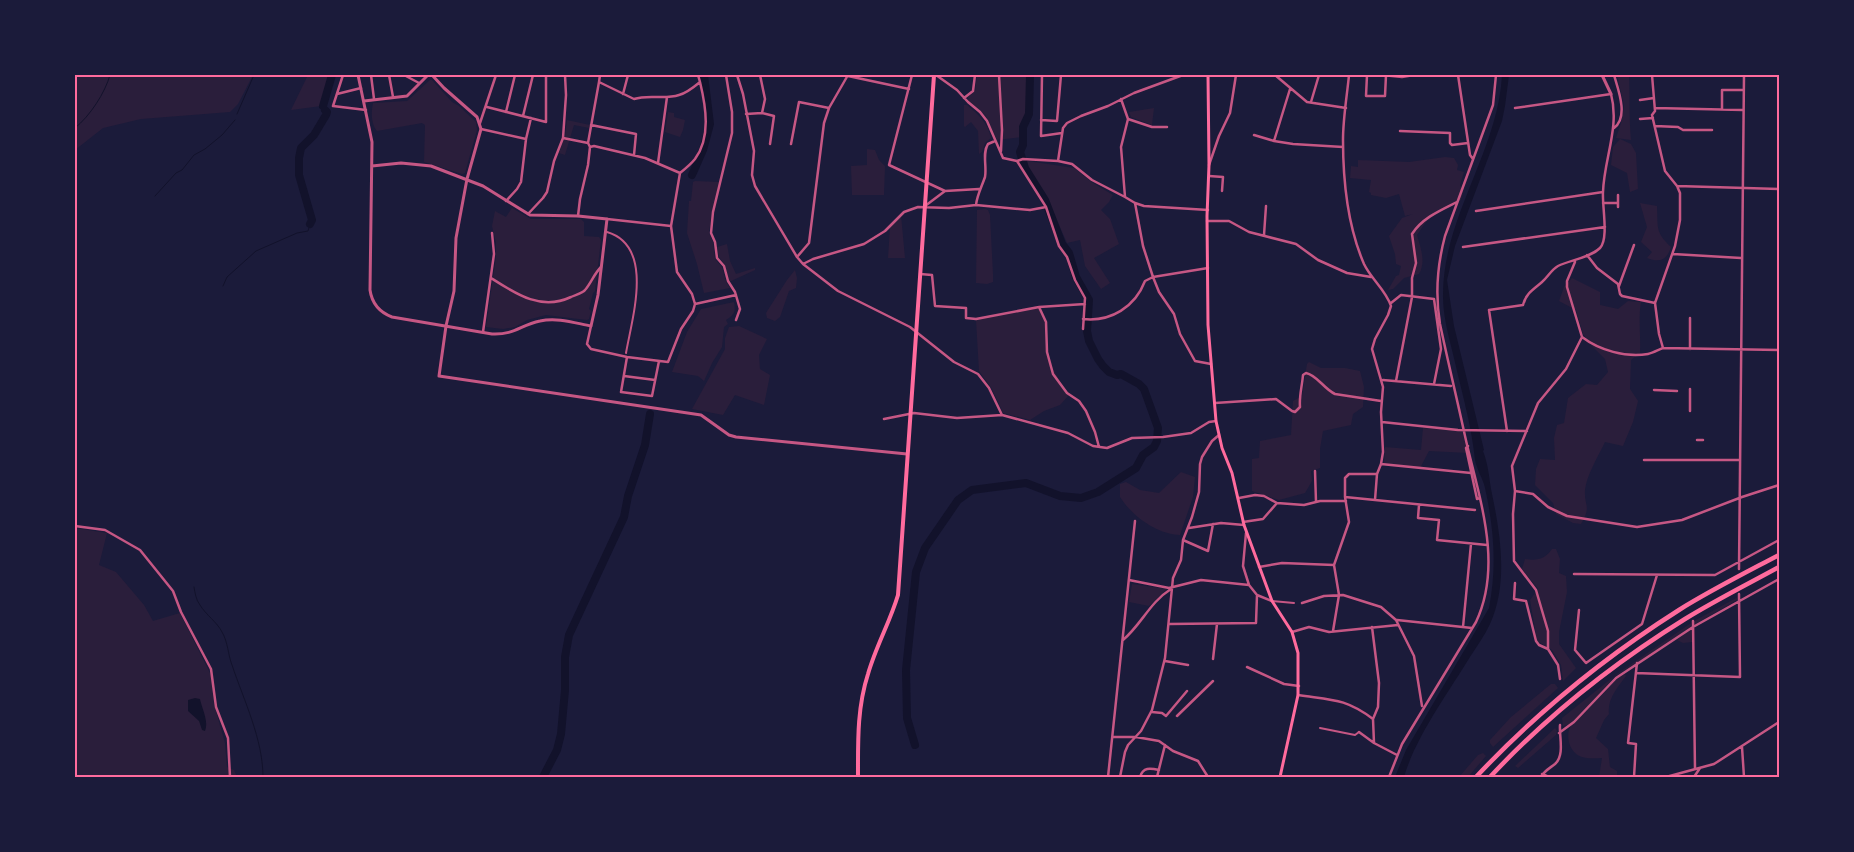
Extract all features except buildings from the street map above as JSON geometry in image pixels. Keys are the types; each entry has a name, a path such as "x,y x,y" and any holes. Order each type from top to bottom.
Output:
{"highway":[{"path":"1476,777 1545,709 1606,661 1679,610 1779,555"},
{"path":"1490,777 1552,716 1611,669 1685,619 1779,568"}],"main road":[{"path":"858,777 858,726 863,690 898,594 935,75"},
{"path":"1208,75 1210,165 1207,221 1208,268 1211,364 1216,421 1232,473 1244,524 1259,567 1272,601 1292,632 1298,653 1298,695 1280,777"}],"street":[{"path":"343,75 334,106 366,110"},
{"path":"358,75 372,142 370,290 374,303 384,314 392,317 483,332 508,334 539,321 549,319 591,326"},
{"path":"371,75 374,99"},
{"path":"389,75 393,96"},
{"path":"404,75 419,83"},
{"path":"364,101 393,96 408,96 428,75"},
{"path":"432,75 444,88 477,116 481,128 467,179 456,238 454,291 446,326 439,376 702,415 729,435 736,437 907,454"},
{"path":"480,122 496,75"},
{"path":"506,112 515,75"},
{"path":"523,116 533,75"},
{"path":"486,107 546,122 546,75"},
{"path":"528,214 547,192 554,161 563,138 566,95 564,75"},
{"path":"578,216 588,165 591,125 600,75"},
{"path":"623,94 628,75"},
{"path":"607,219 602,266 587,344 591,349 627,357 668,362 681,329 693,311 695,304 692,294 677,272 671,226 680,173 694,160 699,151 706,128 706,113 698,75"},
{"path":"726,75 732,112 732,132 713,212 711,233 715,242 717,258 724,266 728,281 736,295 740,310 740,315 736,320"},
{"path":"737,75 743,94 754,151 752,176 797,257 803,264 847,296 916,331 954,362 982,378 1002,415"},
{"path":"760,75 765,99 762,113"},
{"path":"912,75 889,165 945,192"},
{"path":"935,75 957,90 980,112 987,121 1003,158 1016,161 1022,159 1058,161 1072,164 1103,187 1144,206 1208,210"},
{"path":"964,98 973,91 975,75"},
{"path":"999,75 1002,130 1000,153"},
{"path":"1042,75 1041,136 1062,133"},
{"path":"1041,120 1057,121 1061,75"},
{"path":"1058,161 1063,128 1068,123 1183,75"},
{"path":"1210,165 1219,136 1230,113 1236,75"},
{"path":"1275,75 1307,102 1346,108"},
{"path":"1310,103 1318,75"},
{"path":"1349,75 1343,147 1346,200 1357,245 1364,264 1391,303"},
{"path":"1367,75 1366,96 1385,96 1386,75"},
{"path":"1382,75 1414,75"},
{"path":"1458,75 1470,155 1473,159"},
{"path":"1389,777 1396,755 1422,708 1472,628 1485,599 1487,545 1480,498 1440,324 1436,292 1444,236 1493,105 1496,75"},
{"path":"1508,431 1489,310 1523,305 1526,296 1551,271 1598,250 1602,245 1606,227 1603,192 1614,128 1615,110 1611,94 1602,75"},
{"path":"1614,75 1622,113 1619,124 1614,128"},
{"path":"1652,75 1655,108 1652,115 1665,171 1680,193 1680,220 1673,254 1655,303 1663,348"},
{"path":"1738,569 1744,75"},
{"path":"797,257 809,243 824,123 829,108 848,76 909,89"},
{"path":"599,82 634,99 648,96 667,97 679,95 700,82"},
{"path":"337,94 361,88"},
{"path":"1274,141 1290,89"},
{"path":"1722,109 1722,90 1743,90"},
{"path":"1515,108 1611,94"},
{"path":"658,163 667,97"},
{"path":"1640,100 1654,98"},
{"path":"1122,99 1128,118 1121,147 1125,197"},
{"path":"791,144 799,102 829,108"},
{"path":"1655,108 1743,110"},
{"path":"746,114 762,113 774,116 770,144"},
{"path":"506,201 521,182 526,139 531,118"},
{"path":"1128,118 1152,127 1167,127"},
{"path":"1640,118 1653,118"},
{"path":"591,125 636,134 634,155"},
{"path":"1655,126 1678,127 1683,130 1712,130"},
{"path":"481,128 526,139"},
{"path":"1400,131 1450,133 1450,143 1452,145 1468,143"},
{"path":"1254,135 1293,144 1343,147"},
{"path":"563,138 634,155 680,173"},
{"path":"976,205 985,174 986,148 988,144 995,141"},
{"path":"1016,161 1046,207 1059,246 1067,257 1075,280 1085,298 1086,320 1083,329"},
{"path":"372,166 395,163 423,164 483,186 533,216 578,216 671,226"},
{"path":"1209,176 1223,177 1222,191"},
{"path":"1217,186 1222,187"},
{"path":"1677,186 1779,189"},
{"path":"925,206 945,192 980,188"},
{"path":"1476,211 1603,192"},
{"path":"1618,196 1618,207"},
{"path":"1396,381 1412,296 1412,278 1417,259 1411,238 1412,234 1415,229 1436,212 1457,202"},
{"path":"1135,203 1143,246 1159,292 1174,314 1180,334 1195,361 1211,364"},
{"path":"1603,203 1618,203"},
{"path":"803,264 813,259 864,244 885,231 904,212 918,207 949,208 976,205 1030,210 1046,207"},
{"path":"1264,235 1266,206"},
{"path":"1207,221 1229,221 1249,232 1296,244 1318,260 1346,273 1373,277"},
{"path":"1463,247 1606,227"},
{"path":"606,232 618,237 627,246 637,270 638,283 626,353"},
{"path":"483,332 494,254 492,233"},
{"path":"1618,287 1634,245"},
{"path":"1586,254 1597,268 1618,284 1622,296 1655,303"},
{"path":"1673,254 1741,258"},
{"path":"1575,261 1567,281 1567,287 1582,337 1601,348 1622,354 1647,354 1663,348 1779,350"},
{"path":"491,278 518,295 537,302 557,302 585,290 596,271 602,266"},
{"path":"1086,320 1108,318 1131,304 1141,291 1145,281 1208,268"},
{"path":"920,274 932,275 935,306 966,308 966,318 976,319 1040,307 1086,304"},
{"path":"695,304 736,295"},
{"path":"1375,500 1377,474 1383,452 1382,380 1372,349 1375,339 1388,315 1391,303 1401,296 1434,299 1441,349 1434,384"},
{"path":"1040,307 1046,322 1047,352 1054,374 1067,393 1079,401 1086,411 1099,447"},
{"path":"1690,318 1690,349"},
{"path":"1560,679 1558,665 1548,649 1548,631 1536,590 1514,561 1513,514 1515,491 1512,466 1540,399 1566,369 1582,337"},
{"path":"627,357 621,392 652,396 659,361"},
{"path":"1214,403 1237,400 1276,400 1295,412 1300,407 1303,376 1306,373 1312,375 1329,391 1335,394 1381,401"},
{"path":"624,376 655,380"},
{"path":"1382,380 1451,386"},
{"path":"1690,389 1690,411"},
{"path":"1654,390 1677,391"},
{"path":"884,419 910,414 956,418 1002,415 1068,433 1099,447 1107,448 1132,438 1191,433 1209,422 1216,421"},
{"path":"1382,422 1465,430 1527,431"},
{"path":"1126,777 1120,776 1125,752 1141,731 1151,712 1164,661 1173,578 1181,560 1183,540 1199,492 1202,457 1212,441 1219,435"},
{"path":"1697,440 1703,440"},
{"path":"1468,446 1466,448 1477,499 1480,498"},
{"path":"1644,460 1739,460"},
{"path":"1381,464 1471,473"},
{"path":"1315,471 1316,502"},
{"path":"1333,630 1339,595 1334,565 1350,522 1344,481 1347,475 1377,474"},
{"path":"1515,491 1533,494 1548,507 1567,516 1636,527 1682,520 1739,498 1779,486"},
{"path":"1238,498 1255,495 1264,496 1277,503 1304,505 1346,499 1375,500 1475,510"},
{"path":"1188,528 1204,527 1213,524 1244,524 1263,519 1277,503"},
{"path":"1418,505 1418,518 1439,520 1438,540 1487,545"},
{"path":"1108,777 1135,521"},
{"path":"1183,540 1208,551 1213,524"},
{"path":"75,526 105,530 140,550 172,591 211,669 215,701 228,738 230,777"},
{"path":"1246,530 1243,566 1249,585 1257,595 1272,601 1294,603"},
{"path":"1574,574 1715,575 1779,540"},
{"path":"1463,627 1472,543"},
{"path":"1259,567 1275,563 1334,565"},
{"path":"1579,610 1575,650 1586,663 1642,624 1656,574"},
{"path":"1559,733 1574,722 1616,678 1693,627 1779,579"},
{"path":"1128,580 1172,588"},
{"path":"1122,640 1144,618 1150,606 1172,588 1201,580 1249,585"},
{"path":"1515,583 1514,598 1526,601 1536,641 1539,645 1548,649"},
{"path":"1636,673 1740,677 1739,594"},
{"path":"1169,624 1256,623 1257,595"},
{"path":"1302,603 1319,597 1339,595 1364,600 1381,607 1396,620 1414,656 1422,708"},
{"path":"1396,620 1472,628"},
{"path":"1693,621 1695,769"},
{"path":"1213,659 1216,624"},
{"path":"1292,632 1309,627 1329,632 1333,630 1359,630 1398,625"},
{"path":"1372,627 1379,691 1377,713 1373,719 1374,743"},
{"path":"1164,661 1188,665"},
{"path":"1634,777 1636,744 1628,742 1637,664"},
{"path":"1247,667 1284,684 1299,686"},
{"path":"1177,716 1214,681"},
{"path":"1151,712 1166,716 1187,691"},
{"path":"1298,695 1329,698 1346,703 1373,719"},
{"path":"1666,777 1714,764 1779,722"},
{"path":"1542,775 1558,761 1561,749 1560,725"},
{"path":"1320,728 1356,735 1359,732 1396,755"},
{"path":"1113,736 1136,736 1159,741 1173,751 1198,761 1208,777"},
{"path":"1157,777 1165,745"},
{"path":"1742,747 1744,777"},
{"path":"1694,777 1700,768"},
{"path":"1140,777 1143,770 1159,770"},
{"path":"1542,775 1549,777"},
{"path":"945,777 973,777"}],"shaded area":[{"path":"75,75 253,75 238,104 230,112 141,119 103,128 75,150"},
{"path":"308,75 330,75 321,106 291,110"},
{"path":"977,75 1028,75 1030,104 1022,130 1022,137 997,140 985,115 968,102 968,97 975,91"},
{"path":"1502,75 1509,75 1502,121 1455,246 1447,280 1454,326 1484,450 1497,522 1501,557 1499,591 1496,608 1486,632 1424,731 1404,777 1395,777 1406,750 1489,608 1494,563 1488,503 1475,460 1468,415 1446,325 1443,297 1445,268 1451,240 1491,131"},
{"path":"1617,75 1629,75 1631,140 1616,138 1624,106"},
{"path":"430,80 476,122 477,130 465,173 462,174 424,162 425,125 422,123 377,131 374,125 373,103 407,101"},
{"path":"964,105 967,105 979,115 990,133 991,138 985,143 982,152 979,154 978,131 971,122 964,126"},
{"path":"1154,108 1152,125 1131,117 1129,112"},
{"path":"668,112 674,113 674,117 685,120 680,137 665,132"},
{"path":"567,120 590,125 589,128 574,125 565,155 559,153 565,136"},
{"path":"1620,139 1631,144 1636,153 1638,189 1630,192 1627,173 1611,165 1613,147"},
{"path":"867,149 875,150 879,160 885,166 884,195 852,195 851,166 867,165"},
{"path":"1445,157 1454,158 1458,165 1457,170 1464,172 1460,185 1463,192 1461,200 1445,206 1435,213 1417,235 1422,260 1419,274 1404,278 1393,289 1388,290 1396,276 1399,275 1401,266 1396,264 1389,236 1402,218 1413,214 1405,216 1399,194 1386,198 1371,195 1369,192 1371,180 1350,178 1351,166 1358,167 1358,160 1409,162"},
{"path":"1028,161 1074,168 1093,183 1113,195 1101,210 1110,219 1119,244 1094,258 1110,283 1101,289 1085,266 1080,240 1067,243 1045,193 1022,162"},
{"path":"693,182 719,182 709,233 713,242 715,259 722,267 726,282 730,288 704,293 687,233 689,201 691,201"},
{"path":"1640,203 1657,206 1658,229 1671,247 1665,258 1656,260 1647,258 1652,252 1641,242 1647,227"},
{"path":"512,208 531,219 581,219 584,222 584,236 599,237 601,240 595,291 589,309 591,311 589,319 546,315 527,320 515,327 503,329 486,327 496,256 496,243 492,226 495,211 506,217"},
{"path":"977,210 988,210 990,215 993,274 993,282 987,284 976,283"},
{"path":"901,215 905,258 888,258 890,227"},
{"path":"727,244 730,261 736,274 755,268 755,270 729,282 725,265 719,257 717,247"},
{"path":"795,270 797,278 796,288 789,291 780,317 775,321 767,318 766,313"},
{"path":"1572,278 1600,292 1600,305 1618,309 1628,301 1641,302 1640,353 1631,360 1630,389 1638,401 1633,422 1623,446 1605,442 1586,484 1587,509 1581,524 1573,523 1556,514 1553,503 1535,485 1536,469 1540,459 1555,460 1554,438 1557,425 1564,423 1568,398 1586,384 1597,385 1608,372 1605,359 1583,334 1576,310 1559,301 1564,287"},
{"path":"734,302 734,313 726,320 728,324 724,327 722,347 704,381 698,376 672,372 687,332 701,309"},
{"path":"1039,308 1044,318 1046,347 1049,359 1056,375 1069,395 1060,405 1044,411 1030,420 1003,413 992,389 979,371 976,320"},
{"path":"739,326 767,339 759,355 760,369 770,375 764,405 735,395 723,415 692,409 725,349 725,338 729,327"},
{"path":"1309,362 1321,368 1345,368 1360,371 1364,387 1363,407 1353,414 1351,425 1323,431 1320,449 1320,468 1311,471 1312,481 1305,493 1279,500 1252,491 1252,459 1259,458 1260,441 1291,435 1293,401 1302,396 1307,364"},
{"path":"1423,428 1462,431 1468,453 1429,451 1420,468 1384,463 1385,447 1421,450"},
{"path":"1181,472 1195,477 1193,497 1180,535 1154,528 1146,523 1120,497 1120,484 1126,482 1140,490 1159,493"},
{"path":"75,528 107,533 99,565 116,572 144,605 153,621 180,613 211,675 214,704 225,743 227,767 234,770 237,777 75,777"},
{"path":"1552,549 1556,549 1560,559 1559,573 1566,576 1567,592 1559,632 1559,644 1576,668 1563,681 1561,665 1552,650 1537,641 1530,600 1538,589 1522,569 1525,559 1534,560 1541,558"},
{"path":"1132,584 1167,589 1149,606 1129,602"},
{"path":"1738,597 1737,600 1694,625 1694,621"},
{"path":"1691,623 1691,628 1693,627 1692,642 1683,643 1677,640 1689,630 1614,677 1592,703 1625,674 1626,676 1611,698 1609,714 1604,720 1596,738 1608,749 1610,767 1617,771 1617,777 1599,777 1602,758 1584,758 1574,752 1568,738 1572,724 1563,726 1562,718 1617,674"},
{"path":"1551,684 1555,684 1558,688 1493,747 1490,740 1511,717"},
{"path":"200,699 206,719 205,731 202,730 199,721 188,711 188,700"},
{"path":"1555,728 1557,731 1556,735 1518,768 1515,766"},
{"path":"1483,753 1486,756 1468,777 1459,777 1478,755"}],"waterway":[{"path":"75,128 96,104 105,89 110,75"},
{"path":"237,114 254,75"},
{"path":"323,106 332,75"},
{"path":"692,175 703,150 710,124 704,75"},
{"path":"915,745 907,718 906,670 916,572 925,548 958,500 972,490 1026,483 1060,496 1081,498 1098,492 1136,468 1143,455 1154,447 1157,441 1158,428 1144,389 1121,374 1117,375 1109,372 1098,359 1089,341 1087,331 1089,300 1076,277 1069,253 1062,244 1045,200 1025,168 1020,152 1023,145 1023,127 1029,114 1030,75"},
{"path":"310,224 312,220 299,175 299,158 301,148 314,135 326,115 327,112 325,110"},
{"path":"155,196 176,173 182,170 194,155 205,149 222,135 235,120"},
{"path":"223,286 227,277 256,251 297,233 308,231 310,224"},
{"path":"543,777 557,750 561,734 565,690 565,657 569,635 624,517 628,496 645,445 650,414"},
{"path":"194,587 199,603 220,628 226,640 231,661 256,734 260,749 263,777"}]}
